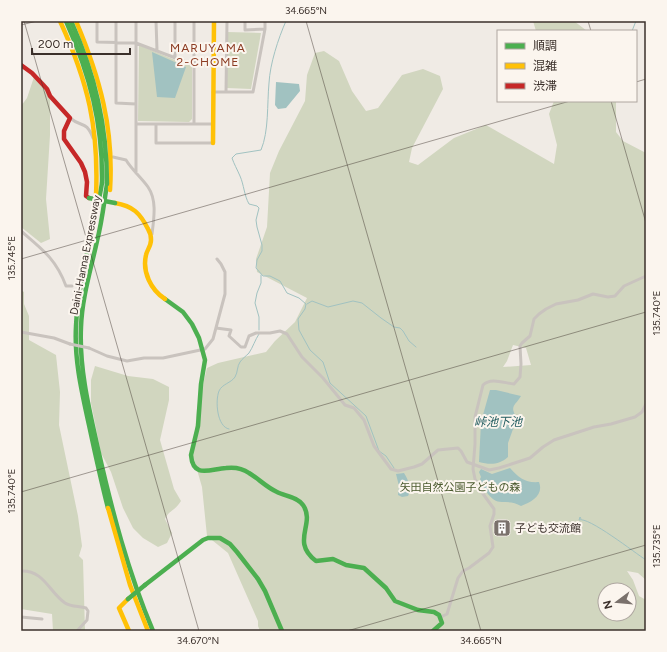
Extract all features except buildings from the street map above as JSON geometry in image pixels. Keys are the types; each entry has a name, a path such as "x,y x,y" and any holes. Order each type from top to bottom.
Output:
{"main road":[{"path":"60,21 79,67 88,94 98,153 98,172 90,247"},
{"name":"Daini-Hanna Expressway","path":"66,21 82,61 97,112 102,143 104,183 104,204 96,248 86,282 82,312 80,341 83,372 118,533 133,581 153,631"},
{"name":"Daini-Hanna Expressway","path":"71,21 88,63 102,111 107,152 104,183 79,296 76,341 78,372 114,534 129,582 148,631"},
{"path":"76,21 92,62 101,91 110,142 111,173 109,197 96,248"},
{"path":"213,143 214,21"},
{"path":"21,65 32,73 70,118 64,134 64,140 85,170 88,179 86,196 89,198 115,203 136,211 141,216 151,237 145,260 153,290 159,296 178,308 186,316 196,332 205,361 205,368 202,383 198,427 191,446 191,458 194,466 206,472 226,468 244,470 272,490 298,500 307,512 304,533 304,549 310,557 316,562 333,559 346,565 364,568 386,588 395,601 407,604 418,610 432,612 441,617 442,623 433,631"},
{"path":"128,631 119,608 122,604 203,540 208,538 220,538 230,544 258,579 270,601 282,631"}],"street":[{"path":"97,21 97,42 136,43 186,62 214,62"},
{"path":"116,21 116,104 136,104"},
{"path":"136,21 136,173"},
{"path":"156,21 157,50"},
{"path":"175,21 175,58"},
{"path":"194,21 194,124"},
{"path":"226,21 226,92"},
{"path":"245,21 246,30 265,29"},
{"path":"214,92 253,92 265,29 265,21"},
{"path":"70,118 74,122 86,125 93,138 94,152"},
{"path":"136,124 213,124"},
{"path":"156,124 156,143 213,143"},
{"path":"113,157 126,160 149,188 152,196 154,214 151,237"},
{"path":"21,231 49,255 62,272 66,286 72,286"},
{"path":"21,332 54,338 70,344 89,348 107,356 127,361 144,358 163,358 206,349 213,339 225,294 225,272 217,259"},
{"path":"441,617 446,614 458,578 463,571 470,568 489,553 493,547 490,526 494,509 481,491 475,479 473,469 476,417 483,385 486,382 492,381 514,384 520,377 520,346 530,336 534,319 546,309 556,304 578,300 593,294 608,297 615,296 624,286 646,276"},
{"path":"216,328 232,330 229,336 230,338 233,338 241,347 245,347 249,336 256,333 280,331 287,334 302,357 323,378 345,405 354,408 364,420 374,446 391,469 398,471 422,464 438,450 458,448 467,462 489,470 499,468 530,458 554,440 594,427 635,417 642,412 646,404"},
{"path":"21,572 27,571 38,575 65,603 71,606 86,608 88,611 87,620 77,631"},
{"path":"21,617 42,619"}],"green space":[{"path":"533,21 574,21 586,30 536,30"},
{"path":"227,32 261,33 251,89 227,88"},
{"path":"139,45 180,62 192,64 192,119 189,122 138,121"},
{"name":"矢田自然公園子どもの森","path":"324,51 339,61 352,91 366,111 378,108 402,75 423,69 440,76 443,89 412,148 409,162 418,165 454,138 486,125 554,164 557,145 549,114 554,102 616,102 616,132 623,141 646,153 646,580 638,573 627,571 634,582 597,582 597,622 637,622 637,591 639,596 646,600 646,631 260,631 258,621 228,553 207,536 202,487 193,456 197,408 207,368 218,363 266,352 295,322 307,298 257,272 256,259 267,227 270,173 279,151 305,101 307,75 315,53","holes":["513,345 526,348 531,365 503,367"]},
{"path":"35,74 45,83 50,91 50,135 46,199 50,239 41,243 21,227 21,106 27,98"},
{"path":"21,290 24,292 24,304 29,316 29,340 56,355 60,392 59,425 78,516 82,546 79,556 83,560 85,631 53,631 52,614 21,609"},
{"path":"95,366 128,376 153,379 169,387 169,400 160,440 174,489 181,501 165,519 172,533 167,543 158,547 143,538 133,528 123,508 111,472 101,453 91,403 91,380"}],"water":[{"path":"152,52 186,67 175,98 157,97"},
{"path":"276,82 299,84 300,91 286,108 278,109 275,105"},
{"name":"峠池下池","path":"490,390 521,396 513,408 517,418 508,443 508,457 498,463 487,464 479,462 481,422"},
{"path":"510,468 516,475 526,481 539,482 540,491 536,497 521,506 514,503 494,500 488,494 480,479 481,477 479,472 481,469 492,474"},
{"path":"404,473 410,490 408,496 402,497 398,495 399,486 396,474"}],"waterway":[{"path":"286,21 277,44 271,68 267,126 264,143 261,150 236,154 232,158 249,204 259,208 256,220 262,251 257,260 256,268 263,276 270,276 280,281 287,293 299,298 306,304 305,309 298,319 299,330 310,350 323,362 330,383 366,416 379,451 386,456 394,468"},
{"path":"632,30 636,21"},
{"path":"259,330 259,317 255,303 261,283 261,275"},
{"path":"307,304 312,301 328,307 353,301 362,303 394,327 400,328 409,341 416,347"},
{"path":"229,429 222,424 218,413 217,401 219,391 235,377 239,364 249,353 259,334"},
{"path":"581,519 580,517 579,520 584,520 601,529 646,560"}],"traffic: fast":[{"path":"66,21 82,61 93,100 100,140 102,183"},
{"path":"71,21 87,61 98,101 105,141 107,184"},
{"path":"102,183 77,308 76,351 81,389 108,508"},
{"path":"107,184 100,227 83,305 81,327 83,373 91,419 115,518 128,564 153,631"},
{"path":"89,198 115,203"},
{"path":"165,299 183,312 192,324 199,338 205,360 201,384 198,426 191,455 192,462 195,467 203,471 229,468 241,469 253,475 273,490 301,502 306,512 307,519 304,540 305,546 309,554 316,561 333,559 346,565 364,568 386,588 395,601 418,610 434,612 439,615 442,623 433,631"},
{"path":"145,585 203,540 208,538 220,538 230,544 258,579 265,591 282,631"},
{"path":"128,599 145,585"}],"traffic: slow":[{"path":"60,21 78,65 90,106 96,149 96,196"},
{"path":"76,21 85,42 104,104 110,145 110,190"},
{"path":"213,143 214,21"},
{"path":"115,203 127,206 135,211 149,230 151,240 145,261 145,268 152,286 165,299"},
{"path":"108,508 130,585 148,631"},
{"path":"128,599 119,608 129,631"}],"traffic: jam":[{"path":"21,65 32,73 47,89 50,96 70,118 64,131 64,139 81,163 85,172 87,182 86,196 89,198"}],"place":[{"name":"子ども交流館","path":"502,528"}],"district":[{"name":"MARUYAMA 2-CHOME","path":"208,55"}]}
